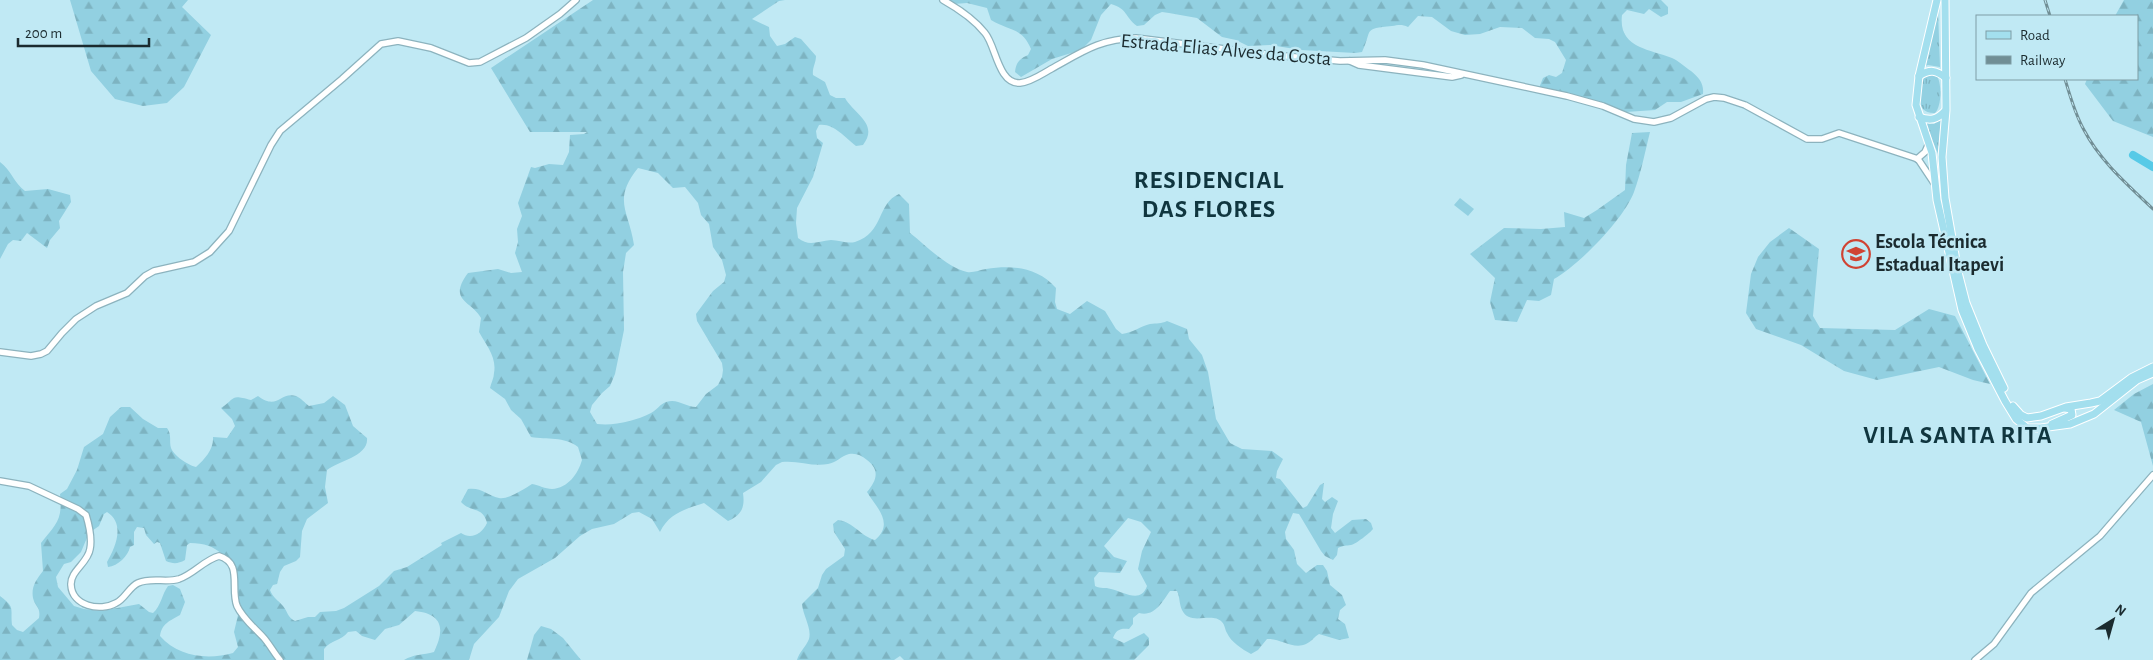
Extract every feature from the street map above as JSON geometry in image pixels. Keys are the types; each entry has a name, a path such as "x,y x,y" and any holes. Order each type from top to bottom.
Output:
{"main road":[{"path":"1937,0 1915,97 1919,117 1929,142 1935,167 1935,184 1958,295 1978,349 2016,419 2027,428 2045,428 2070,424 2103,408 2137,380 2153,373"},
{"path":"1945,0 1946,110 1942,157 1945,198 1958,272 1966,303 1983,346 2018,413 2027,418 2041,416 2066,406 2100,400 2130,378 2153,367"},
{"path":"1919,76 1936,71 1946,78"},
{"path":"1919,117 1930,120 1937,118 1946,110"},
{"path":"2045,428 2069,417 2072,413 2068,408 2051,412"}],"street":[{"path":"0,352 31,356 41,354 47,351 62,332 76,319 96,306 127,293 145,276 154,271 194,262 210,252 229,231 280,130 381,44 398,41 431,48 468,62 480,62 526,38 576,0"},
{"name":"Estrada Elias Alves da Costa","path":"943,0 966,15 987,34 1003,72 1017,83 1034,78 1111,39 1136,38 1273,55 1350,61 1359,65 1452,77 1461,75 1567,96 1594,103 1634,119 1654,122 1671,118 1706,99 1714,97 1724,98 1745,105 1807,139 1822,138 1839,133 1917,159"},
{"path":"1929,142 1925,152 1917,159 1935,184"},
{"path":"1975,660 1994,644 2031,593 2100,536 2153,475"},
{"path":"0,480 30,486 78,508 86,515 90,549 70,584 75,597 83,604 96,607 108,606 118,602 137,583 149,580 179,579 218,556 228,560 233,567 237,606 246,620 265,639 280,660"}],"green space":[{"path":"70,0 188,0 182,7 211,35 184,87 167,103 143,106 115,99 91,71"},
{"path":"593,0 785,0 779,1 752,19 769,27 770,36 777,46 785,44 795,37 801,39 816,56 813,75 825,82 830,95 836,98 845,98 864,120 868,131 863,145 856,146 834,128 819,125 816,131 817,138 823,143 813,177 797,208 798,238 810,243 831,240 855,242 871,232 887,204 899,194 909,204 910,233 952,266 967,272 1005,267 1032,272 1049,281 1056,288 1055,302 1057,309 1070,314 1087,301 1105,311 1116,329 1122,334 1150,324 1167,321 1187,329 1189,339 1202,355 1208,372 1216,419 1230,443 1242,449 1272,451 1283,459 1276,478 1280,479 1303,508 1307,506 1320,485 1324,483 1322,499 1325,502 1332,497 1338,501 1333,514 1331,528 1335,533 1352,520 1366,519 1371,523 1373,529 1371,531 1353,544 1338,548 1337,555 1333,560 1325,556 1321,551 1299,514 1293,513 1285,532 1286,539 1294,550 1297,564 1306,573 1317,565 1323,565 1327,571 1330,585 1342,595 1346,605 1340,610 1338,619 1345,624 1349,638 1339,640 1319,634 1308,643 1296,646 1267,639 1258,650 1251,654 1231,639 1223,623 1218,619 1190,618 1186,615 1181,608 1177,591 1170,591 1158,608 1149,613 1139,613 1133,618 1133,624 1129,629 1119,630 1114,635 1113,638 1124,643 1144,633 1149,638 1149,645 1134,660 904,660 900,656 894,660 797,660 810,635 802,604 818,588 826,569 844,556 845,549 834,532 833,524 838,520 844,521 875,540 881,534 883,527 882,515 867,492 875,479 874,468 863,457 852,454 828,464 782,462 776,465 761,482 743,493 742,510 737,516 728,521 704,503 673,516 660,532 652,519 639,512 632,513 614,524 592,529 580,536 555,558 518,579 509,591 499,617 474,644 469,660 404,660 434,652 440,636 439,624 436,619 431,615 415,611 399,625 385,629 375,640 362,636 356,631 348,632 324,649 324,660 0,660 0,596 10,606 12,625 17,630 23,632 39,618 39,609 33,598 33,587 43,571 41,543 59,516 60,494 67,489 77,470 84,447 103,434 110,417 121,407 130,407 143,419 158,428 167,428 170,445 175,454 196,467 210,450 213,437 227,438 235,426 232,419 221,408 236,397 251,400 258,396 270,402 291,395 298,397 309,406 324,403 333,396 345,405 353,426 367,438 366,444 358,454 327,470 325,487 328,503 307,519 302,531 300,557 296,561 284,566 280,572 277,584 273,585 270,590 289,616 295,621 315,617 320,612 336,611 344,608 379,586 394,571 407,567 442,545 441,543 461,533 472,536 479,533 487,523 483,514 461,502 468,489 477,489 495,497 503,498 516,494 532,484 552,489 563,486 571,479 578,470 582,460 578,447 567,441 531,437 521,419 511,410 505,399 490,388 495,367 490,351 479,332 481,318 463,300 460,289 468,273 498,269 511,273 522,272 515,253 518,242 517,229 522,216 518,203 531,167 535,168 549,164 563,165 569,152 570,135 587,132 530,132 491,68","holes":["638,168 658,173 673,188 685,187 698,203 701,215 709,224 713,247 722,260 726,275 724,282 713,291 696,314 697,321 722,363 722,377 718,385 706,394 696,407 670,401 664,403 651,413 632,421 618,424 597,424 590,412 592,405 610,386 615,374 624,330 623,272 626,253 634,245 624,206 624,197 630,179","107,512 113,517 117,529 116,543 107,562 108,567 122,560 130,547 134,545 134,532 137,527 144,528 146,535 154,544 160,543 166,561 169,562 178,563 185,560 187,545 190,543 208,546 221,554 230,567 235,602 239,611 234,632 238,647 233,653 214,656 194,655 175,648 160,636 165,625 180,615 185,602 180,589 173,585 168,586 153,613 139,604 101,611 74,606 58,587 56,577 64,564 71,562 81,552 89,533 99,526 104,514","1128,518 1141,522 1151,532 1142,551 1138,569 1147,586 1141,594 1136,596 1095,586 1094,578 1099,572 1120,573 1127,561 1114,557 1104,546"]},
{"path":"949,0 1661,0 1668,7 1668,14 1661,17 1649,9 1644,14 1627,10 1622,15 1622,26 1625,34 1637,46 1680,62 1700,81 1703,87 1703,94 1681,102 1667,102 1655,110 1626,112 1539,88 1543,78 1549,75 1556,77 1562,73 1566,60 1555,42 1549,39 1535,38 1522,28 1500,27 1480,34 1465,35 1451,31 1432,17 1418,16 1408,27 1398,25 1372,29 1368,34 1362,52 1301,50 1270,45 1248,46 1236,40 1222,37 1197,18 1169,13 1162,12 1155,15 1144,25 1137,26 1120,8 1111,4 1101,15 1091,40 1081,50 1052,59 1021,77 1015,72 1016,66 1020,60 1028,55 1031,49 1023,37 1014,30 991,20 987,8 967,3 954,4"},
{"path":"2124,0 2153,0 2153,137 2113,121 2085,84 2087,80 2138,80 2138,15 2116,15"},
{"path":"1938,10 1940,67 1925,66"},
{"path":"1936,74 1940,88 1940,100 1935,113 1924,110 1919,100 1919,94 1924,77"},
{"path":"1941,119 1938,154 1925,122 1934,124"},
{"path":"1650,132 1634,192 1629,203 1611,228 1576,263 1554,279 1551,295 1539,301 1527,300 1517,322 1495,320 1490,302 1495,278 1470,254 1504,228 1541,229 1565,227 1564,212 1584,218 1597,210 1625,190 1626,165 1632,133"},
{"path":"0,162 25,191 48,189 70,195 71,202 59,221 60,228 50,240 47,248 27,233 21,241 13,240 8,244 0,259"},
{"path":"1460,198 1474,209 1468,216 1454,205"},
{"path":"1789,228 1819,249 1813,316 1820,328 1895,330 1929,309 1955,316 1990,384 1973,380 1939,367 1877,380 1844,371 1801,345 1756,329 1746,313 1751,274 1758,257 1770,242"},
{"path":"2153,384 2153,466 2141,422 2114,410 2134,394"},
{"path":"541,626 551,629 563,638 581,660 527,660 534,635"}],"waterway":[{"path":"2133,155 2153,167"}],"railway":[{"path":"2045,0 2050,15"},
{"path":"2065,80 2078,118 2098,152 2115,172 2153,209"}],"place":[{"name":"Escola Técnica Estadual Itapevi","path":"1856,254"}],"district":[{"name":"RESIDENCIAL DAS FLORES","path":"1209,194"},
{"name":"VILA SANTA RITA","path":"1958,435"}]}
